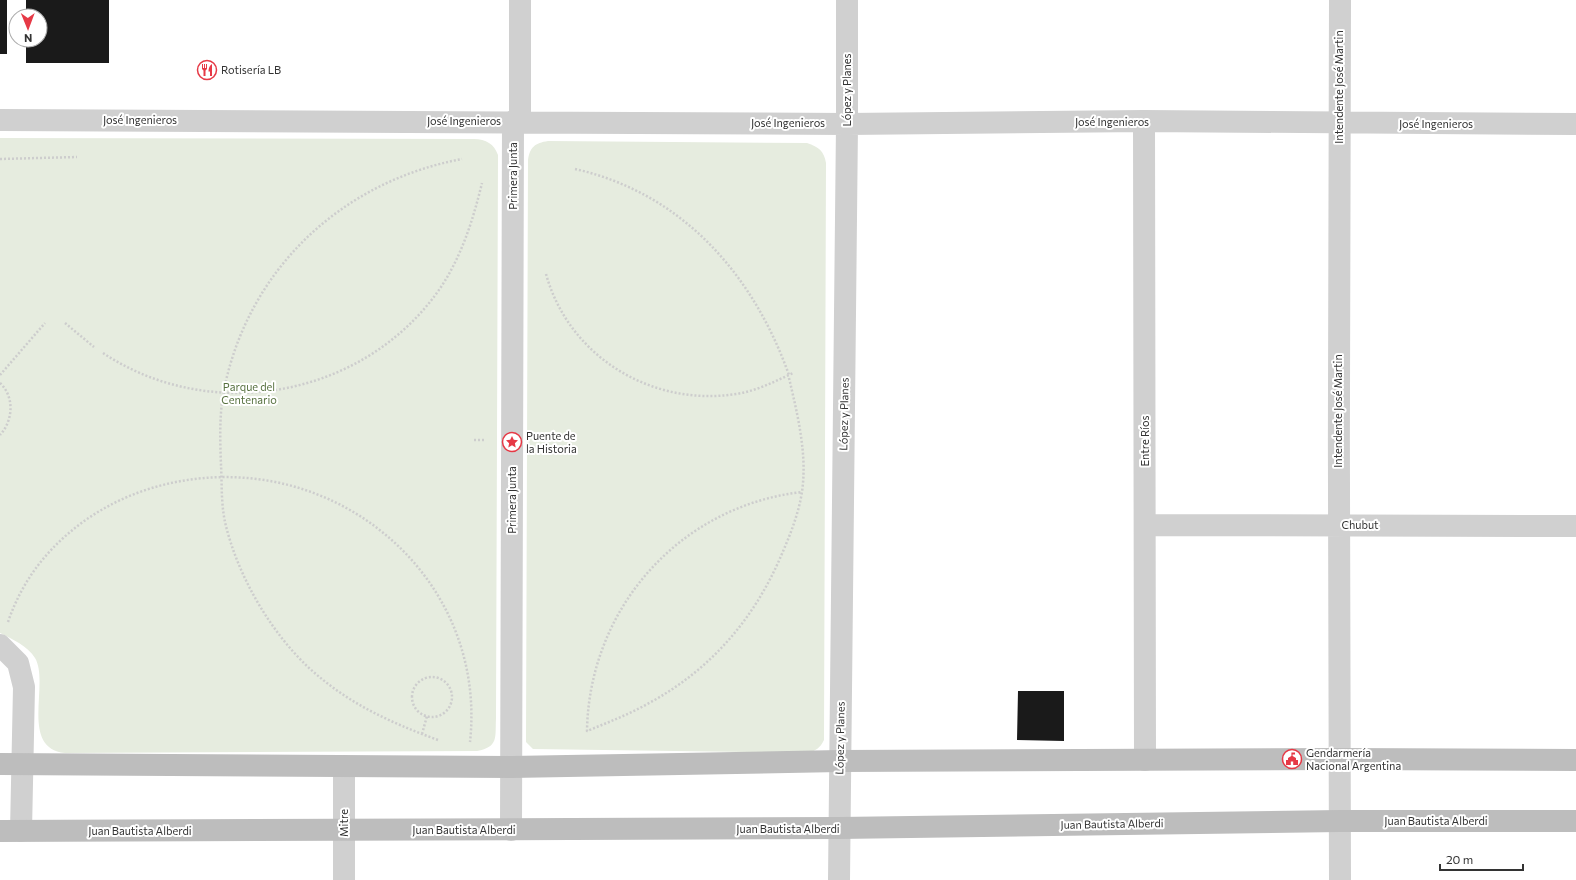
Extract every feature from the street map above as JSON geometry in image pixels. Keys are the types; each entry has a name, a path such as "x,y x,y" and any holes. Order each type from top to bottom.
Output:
{"main road":[{"path":"0,764 511,767 840,762 1340,759 1576,760"},
{"name":"Juan Bautista Alberdi","path":"11,831 839,828 1340,821 1576,821"}],"street":[{"name":"Primera Junta","path":"511,830 517,121 520,0"},
{"name":"López y Planes","path":"839,880 847,0"},
{"name":"Intendente José Martin","path":"1340,0 1338,525 1340,880"},
{"name":"José Ingenieros","path":"0,120 517,121 847,124 1144,121 1576,124"},
{"name":"Entre Ríos","path":"1144,121 1145,760"},
{"name":"Chubut","path":"1145,524 1576,526"},
{"path":"3,635 18,662 24,687 22,765 11,831"},
{"name":"Mitre","path":"344,766 344,880"}],"path":[{"path":"0,158 77,157"},
{"path":"443,742 385,720 345,696 308,666 275,628 247,583 231,543 225,520 221,477 221,424 224,393 231,363 238,343 259,299 272,278 300,243 343,207 371,190 413,171 462,159"},
{"path":"574,169 614,181 652,199 670,210 704,238 735,272 748,289 772,333 789,377 801,444 803,465 802,492 790,535 775,570 752,611 726,645 700,669 663,696 635,711 587,731 591,688 603,648 625,603 646,574 684,538 714,519 757,501 802,492"},
{"path":"104,354 131,370 157,381 188,389 224,393 252,393 283,390 316,381 352,366 392,340 429,302 451,270 469,231 482,183"},
{"path":"546,274 551,292 558,307 580,338 608,364 639,382 677,394 716,396 752,390 789,377 793,373"},
{"path":"0,375 45,323"},
{"path":"65,323 94,347"},
{"path":"0,383 9,397 11,408 10,420 0,435"},
{"path":"3,635 16,600 32,571 58,543 93,514 125,498 167,484 221,477 266,480 310,490 352,510 371,523 401,548 421,572 441,600 457,637 470,694 472,717 469,749"},
{"path":"433,676 449,685 453,698 448,710 437,716 427,716 418,711 414,705 413,692 420,680 433,676"},
{"path":"422,734 427,716"}],"green space":[{"name":"Parque del Centenario","path":"0,138 474,139 486,141 492,145 498,155 496,718 495,736 489,747 477,751 65,753 51,749 43,740 39,727 38,713 40,683 39,669 35,658 24,646 0,633"},
{"path":"548,141 807,143 818,148 824,155 826,163 824,740 817,749 813,751 807,753 533,749 526,742 528,160 530,152 536,144"}],"building":[{"path":"0,0 7,0 7,54 0,54"},
{"path":"26,0 109,0 109,63 26,63 26,48 48,48 48,8 26,8"},
{"path":"1018,691 1064,691 1064,741 1017,740"}],"place":[{"name":"Rotisería LB","path":"207,70"},
{"name":"Puente de la Historia","path":"512,442"},
{"name":"Gendarmería Nacional Argentina","path":"1292,759"}]}
